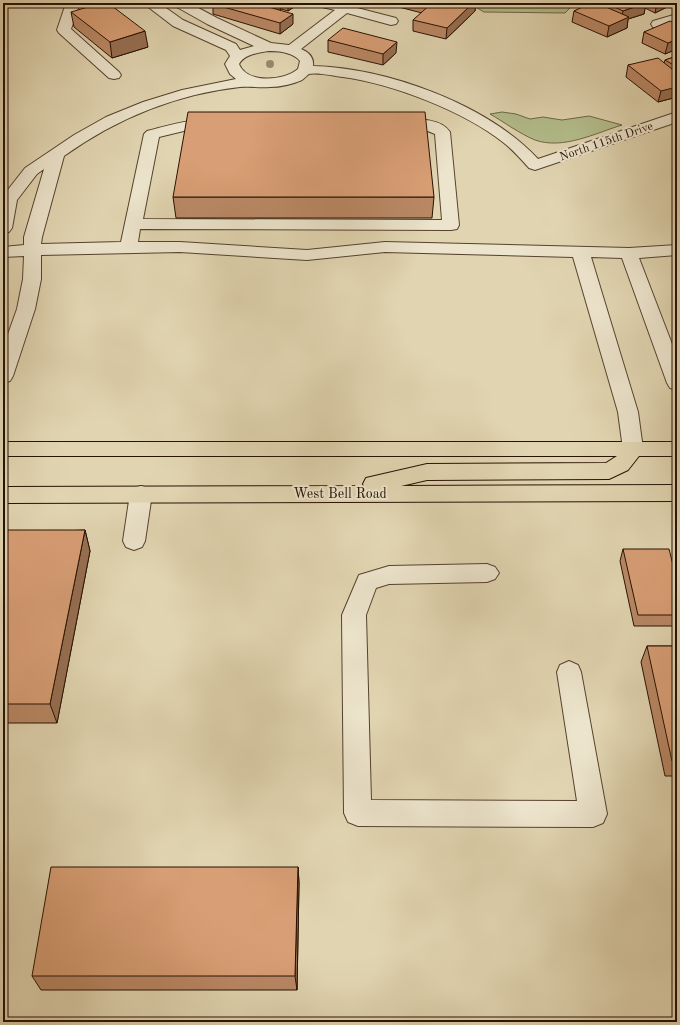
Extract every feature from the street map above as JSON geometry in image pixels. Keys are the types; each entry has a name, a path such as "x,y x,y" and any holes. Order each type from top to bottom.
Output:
{"main road":[{"path":"3,449 677,449"},
{"path":"333,493 427,472 609,472 622,465 628,459 632,449"},
{"name":"West Bell Road","path":"3,495 677,493"}],"street":[{"path":"73,3 64,30 114,75"},
{"path":"150,3 178,23 231,47 237,57"},
{"path":"180,3 198,15 268,47 291,50 300,53 305,58 307,64 306,70"},
{"path":"323,3 391,20"},
{"path":"291,50 345,9"},
{"path":"658,24 677,18"},
{"path":"256,82 243,78 234,72 232,67 233,62 237,57 250,50 268,47"},
{"path":"284,82 293,79 306,70 321,69 353,73 392,84"},
{"path":"182,94 202,82 234,72"},
{"path":"3,228 9,199 31,171 79,138 111,120 148,105 182,94 239,83 315,81 392,84"},
{"name":"North 115th Drive","path":"392,84 430,96 469,115 507,138 535,165 677,118"},
{"path":"128,248 152,134 188,125 234,125"},
{"path":"133,224 451,225 442,132 429,125 382,125"},
{"path":"3,376 26,309 32,279 33,237 56,155"},
{"path":"3,252 180,247 307,255 385,247 630,253 677,250"},
{"path":"580,251 628,412 632,449"},
{"path":"630,253 677,383"},
{"path":"134,541 141,494"},
{"path":"487,574 389,575 367,582 354,614 358,813 592,814 568,672"}],"green space":[{"path":"469,3 575,3 565,13 484,12"},
{"path":"502,112 516,114 530,119 543,117 562,120 589,116 622,125 568,142 546,143 529,137 490,114"}],"building":[{"path":"101,3 108,3 145,31 110,42 71,12"},
{"path":"213,3 255,3 293,14 280,23"},
{"path":"432,3 473,3 447,28 413,20"},
{"path":"591,3 597,3 629,17 609,26 574,11"},
{"path":"606,3 645,3 623,11"},
{"path":"670,21 677,24 677,39 668,43 644,32"},
{"path":"343,28 397,42 383,54 328,40"},
{"path":"677,56 677,67 665,60"},
{"path":"658,58 677,73 677,78 672,79 677,83 677,87 661,91 628,65"},
{"path":"188,112 425,112 434,197 173,197"},
{"path":"4,530 85,530 50,704 3,704"},
{"path":"623,549 669,549 677,581 677,615 638,615"},
{"path":"647,646 677,646 677,761 672,761"},
{"path":"51,867 298,867 295,976 32,976"}]}
